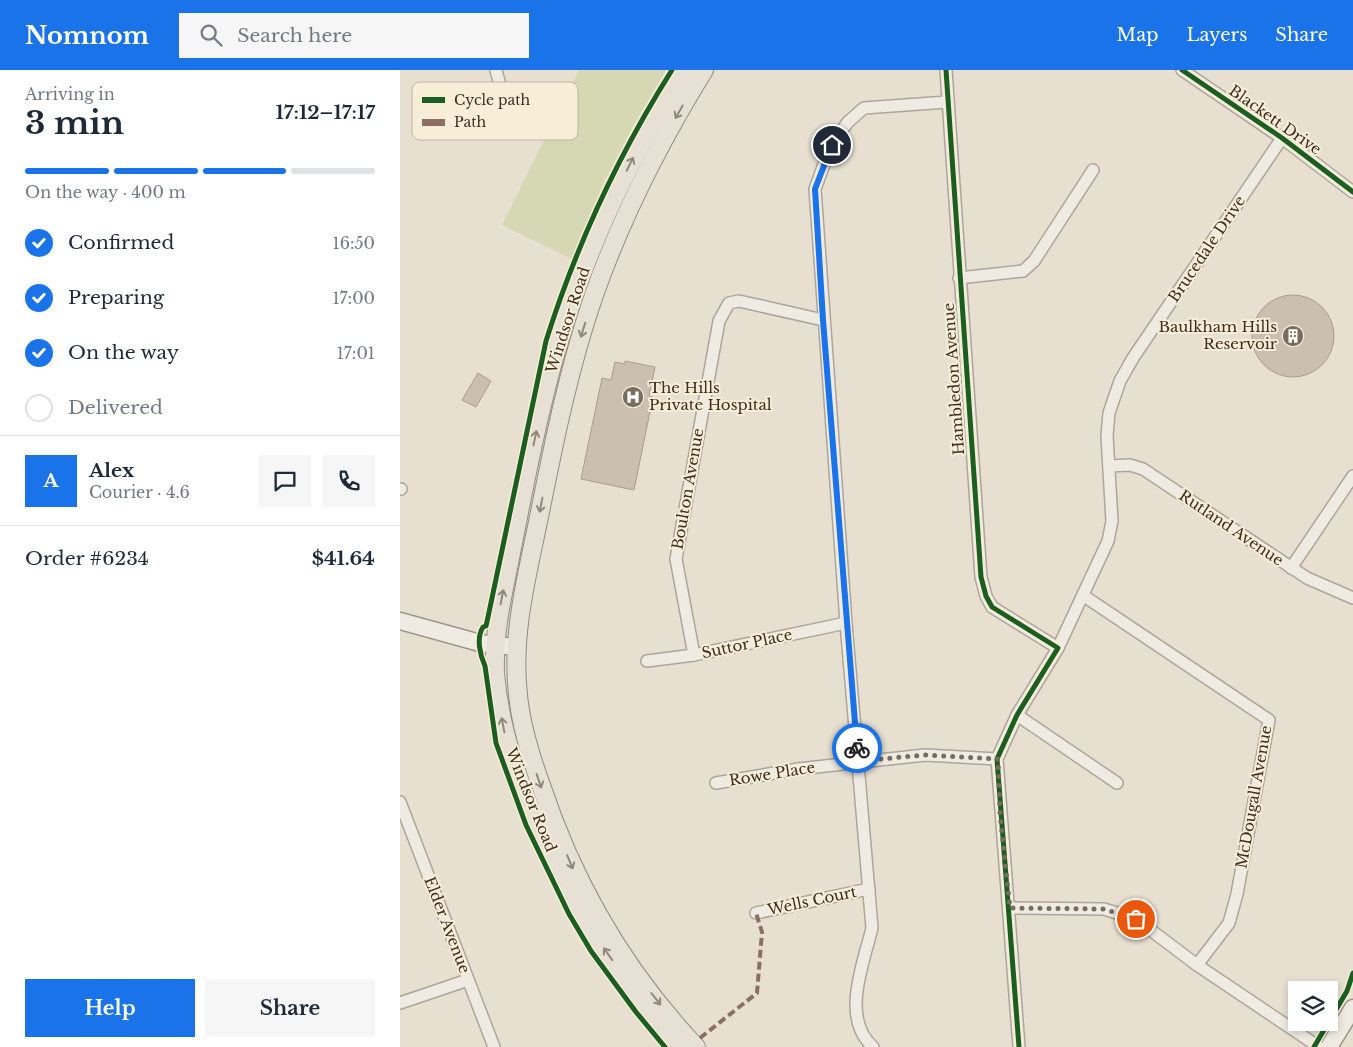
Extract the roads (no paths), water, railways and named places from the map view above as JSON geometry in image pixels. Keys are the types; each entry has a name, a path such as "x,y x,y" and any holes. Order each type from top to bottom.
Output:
{"main road":[{"name":"Windsor Road","path":"681,1047 644,1007 592,932 536,821 505,733 496,674 495,645 502,598 541,412 566,322 589,257 613,199 649,128 685,70"},
{"name":"Windsor Road","path":"696,1047 621,952 574,872 551,817 532,761 522,723 516,676 515,647 526,581 562,406 574,358 598,284 649,166 704,70"},
{"path":"566,322 590,288 598,284 598,261 615,212 613,199"},
{"path":"400,621 480,644 515,647"},
{"path":"1329,1047 1353,1008"}],"street":[{"name":"Hambledon Avenue","path":"946,70 958,278 981,577 983,587 992,607 1058,648"},
{"name":"Blackett Drive","path":"1182,70 1282,138 1353,192"},
{"path":"873,1047 860,1026 855,1000 858,977 872,928 846,623 815,189 832,145 848,122 864,108 947,102"},
{"name":"Brucedale Drive","path":"1019,1047 1010,908 1000,814 998,759 1017,714 1058,648 1084,596 1108,541 1112,521 1107,436 1109,413 1120,380 1282,138"},
{"path":"958,278 1023,271 1034,261 1093,170"},
{"name":"Boulton Avenue","path":"694,655 676,559 719,321 729,303 739,300 823,320"},
{"name":"Rutland Avenue","path":"1109,466 1130,465 1143,470 1291,568 1308,578 1353,598"},
{"path":"1291,568 1353,476"},
{"name":"McDougall Avenue","path":"1084,596 1269,720 1237,894 1229,923 1198,965"},
{"name":"Suttor Place","path":"647,660 694,655 846,623"},
{"path":"1017,714 1117,783"},
{"name":"Rowe Place","path":"716,783 798,769 925,755 998,759"},
{"name":"Elder Avenue","path":"400,802 494,1047"},
{"name":"Wells Court","path":"756,913 869,889"},
{"path":"1010,908 1104,909 1136,919 1198,965 1319,1047"},
{"path":"400,1003 468,980"}],"place":[{"name":"Baulkham Hills Reservoir","path":"1293,336"},
{"name":"The Hills Private Hospital","path":"633,397"}]}
